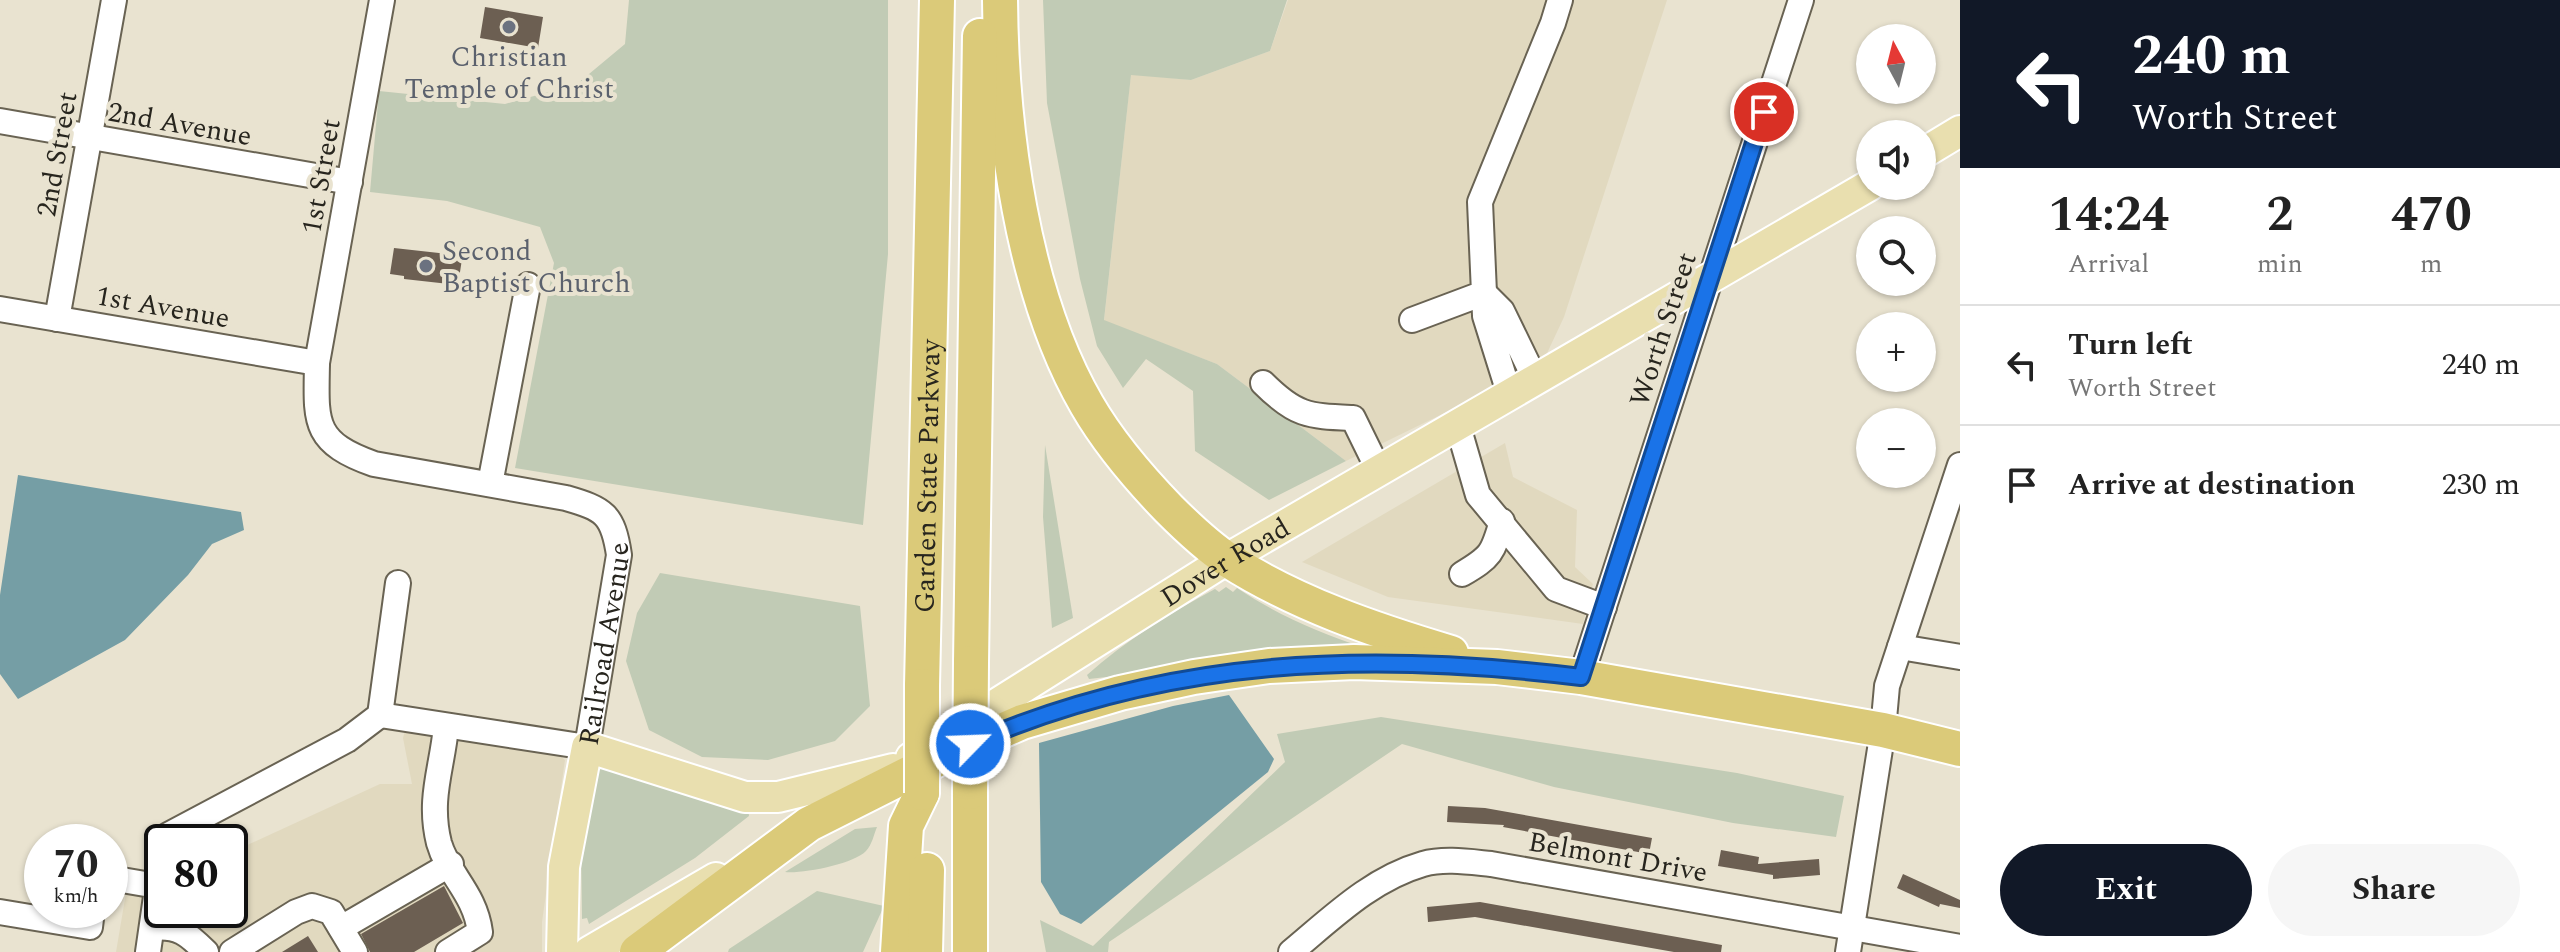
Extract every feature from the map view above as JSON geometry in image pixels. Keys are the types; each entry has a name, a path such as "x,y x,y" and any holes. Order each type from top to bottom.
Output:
{"highway":[{"name":"Garden State Parkway","path":"925,952 927,872 922,793 922,686 937,0"},
{"name":"Garden State Parkway","path":"970,952 981,0"},
{"path":"1000,0 1006,103 1018,194 1042,297 1060,347 1087,404 1124,459 1185,525 1227,559 1282,590 1367,628 1497,667"},
{"path":"637,952 809,824 944,756 1022,722 1120,693 1269,666 1354,662 1497,667 1581,677 1883,730 1960,749"},
{"path":"898,952 906,826 922,793"}],"main road":[{"path":"1936,146 1960,131"},
{"name":"Dover Road","path":"589,952 809,824 1227,559 1856,193"},
{"path":"587,747 745,797 778,797 893,769"},
{"name":"Railroad Avenue","path":"562,952 564,867 587,747"}],"street":[{"name":"2nd Street","path":"57,319 114,0"},
{"name":"1st Street","path":"317,363 382,0"},
{"path":"1523,389 1502,311 1484,293 1480,202 1560,0"},
{"name":"Worth Street","path":"1581,677 1801,0"},
{"name":"2nd Avenue","path":"0,121 350,182"},
{"path":"490,484 528,285"},
{"path":"1412,320 1484,293"},
{"name":"1st Avenue","path":"0,309 317,363"},
{"name":"Railroad Avenue","path":"317,363 319,427 347,455 374,464 592,506 608,516 615,530 619,555 587,747"},
{"path":"1263,383 1285,405 1312,416 1353,418 1379,471"},
{"path":"1458,426 1478,495 1556,589 1604,607"},
{"path":"1848,952 1883,730 1887,686 1960,465"},
{"path":"1462,574 1482,562 1495,548 1502,521"},
{"path":"189,824 347,740 380,715 398,583"},
{"path":"1900,647 1960,657"},
{"path":"380,715 587,747"},
{"path":"446,727 433,800 440,845 477,912 480,932 448,952"},
{"name":"Belmont Drive","path":"1291,952 1375,883 1426,863 1461,861 1507,866 1960,947"},
{"path":"341,928 451,864"},
{"path":"232,952 296,912 312,906 331,912 355,952"},
{"path":"0,912 24,916"},
{"path":"150,940 166,926 183,930 206,952"}],"shaded area":[{"path":"1288,0 1667,0 1564,317 1541,366 1346,461 1217,364 1104,321 1131,74 1191,80 1270,51"},
{"path":"1505,443 1513,477 1577,510 1575,567 1593,584 1583,624 1388,597 1302,562"},
{"path":"411,707 524,723 565,760 542,922 542,952 116,952 120,928 128,928 128,887 144,881 144,928 248,928 248,845 380,784 412,784 403,738"}],"green space":[{"path":"629,0 888,0 888,254 863,525 515,468 554,263 540,227 447,201 370,192 379,91 505,104 577,84 625,44"},
{"path":"1043,0 1287,0 1270,51 1191,80 1131,75 1104,320 1217,364 1346,461 1269,500 1195,451 1193,391 1146,359 1123,388 1097,346 1080,279 1047,103"},
{"path":"1045,445 1073,618 1052,628 1043,517"},
{"path":"660,573 860,606 870,706 835,741 768,760 702,757 649,730 626,661 637,613"},
{"path":"1226,587 1233,592 1237,588 1298,622 1363,647 1089,679 1087,675 1148,628 1215,589 1219,592"},
{"path":"1381,717 1737,773 1844,796 1836,837 1733,823 1554,787 1402,744 1109,942 1108,952 1046,952 1040,920 1093,946 1285,762 1277,734"},
{"path":"607,765 748,807 749,816 695,858 589,924 587,918 582,919 581,848 592,766"},
{"path":"877,827 870,846 860,856 827,867 785,872 855,829"},
{"path":"817,891 884,906 863,952 728,952 729,949"}],"water":[{"path":"18,475 241,512 244,530 212,544 188,575 125,640 18,699 0,674 0,595"},
{"path":"1229,695 1274,759 1268,772 1081,924 1060,914 1041,882 1039,743 1173,706"}],"building":[{"name":"Christian Temple of Christ","path":"485,7 543,17 538,48 480,38"},
{"name":"Second Baptist Church","path":"394,248 448,254 462,259 458,285 404,279 404,276 390,274"},
{"path":"1448,806 1485,808 1652,838 1649,854 1504,825 1447,822"},
{"path":"1721,850 1759,857 1758,864 1819,859 1820,875 1773,879 1773,875 1718,866"},
{"path":"1903,874 1960,900 1960,908 1940,904 1939,907 1897,888"},
{"path":"444,886 463,923 414,952 370,952 361,934"},
{"path":"1480,902 1722,945 1721,952 1674,952 1475,917 1428,922 1427,907"},
{"path":"308,936 318,952 282,952"}],"place":[{"name":"Christian Temple of Christ","path":"509,27"},
{"name":"Second Baptist Church","path":"426,266"}],"route":[{"path":"970,744 1022,722 1120,693 1194,677 1269,666 1354,662 1497,667 1581,677 1764,112"}]}
